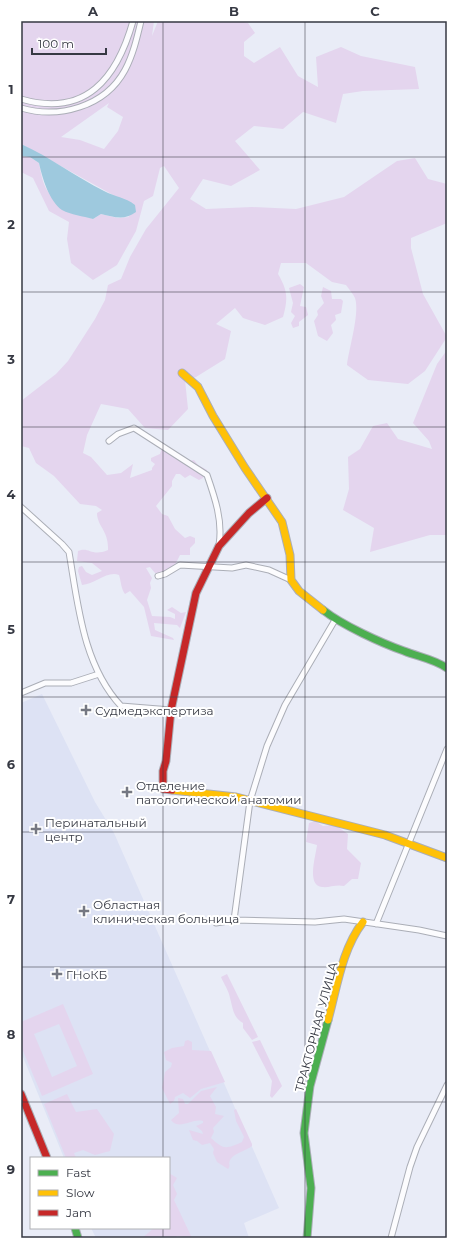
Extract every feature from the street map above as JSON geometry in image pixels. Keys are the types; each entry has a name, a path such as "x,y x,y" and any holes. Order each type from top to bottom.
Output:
{"street":[{"path":"21,99 43,104 65,103 81,99 92,92 110,74 119,60 133,21"},
{"path":"21,108 54,113 69,111 84,106 99,98 116,84 125,71 141,21"},
{"path":"130,31 138,33"},
{"path":"182,373 198,387 212,416 282,522 287,537 290,555 291,580"},
{"path":"109,441 118,434 134,428 208,476 219,514 221,533 219,546 196,593 171,710 166,761 163,770 163,789 228,796 250,801 409,843 447,858"},
{"path":"219,546 249,513 267,498"},
{"path":"21,507 69,552 84,635 99,674 111,695 121,706 171,710"},
{"path":"158,576 165,574 180,565 209,567 257,567 291,580 299,591 335,620 404,651 436,661 447,668"},
{"path":"234,920 250,801 267,746 285,705 335,620"},
{"path":"21,693 45,683 71,683 99,674"},
{"path":"376,924 447,749"},
{"path":"216,923 234,920 315,922 344,919 419,930 447,936"},
{"name":"ТРАКТОРНАЯ УЛИЦА","path":"308,1238 311,1188 304,1133 310,1086 348,948 356,931 363,922"},
{"path":"391,1238 410,1168 418,1147 447,1085"},
{"path":"21,1094 47,1157"}],"shaded area":[{"path":"21,21 154,21 152,36 158,21 238,21 248,23 255,33 244,42 244,56 254,63 280,47 298,76 318,87 316,57 341,47 361,56 415,67 419,89 363,91 343,94 336,123 303,112 283,129 254,126 235,141 260,170 231,186 203,179 190,199 206,209 252,207 296,209 344,197 397,161 415,158 428,179 447,184 447,223 411,238 411,248 423,294 447,337 425,371 408,384 368,380 347,365 354,331 356,312 355,298 346,285 332,282 306,263 281,263 278,274 284,285 286,295 286,305 283,317 265,325 243,318 235,308 216,324 231,331 225,359 196,377 185,380 188,409 168,430 145,428 128,409 101,404 87,435 83,453 91,457 107,475 121,473 133,464 130,478 152,470 155,464 151,461 151,458 160,454 162,448 188,461 194,460 198,465 207,470 203,478 199,480 190,475 185,478 180,474 176,474 172,481 172,486 156,506 162,514 168,516 175,529 185,538 190,536 195,538 195,543 190,548 190,555 180,555 174,567 162,573 155,573 150,567 146,568 152,578 150,583 151,588 147,600 152,616 170,617 175,619 175,614 167,610 172,607 181,613 186,612 180,628 177,625 154,623 155,630 173,638 174,640 151,636 144,607 130,591 125,594 119,575 110,574 82,585 78,571 79,567 82,566 86,572 92,575 102,571 92,563 77,561 78,551 85,550 102,552 108,550 107,538 99,522 97,513 102,510 96,506 80,504 54,476 36,463 29,448 21,446 21,401 56,374 68,361 95,319 105,300 108,285 121,279 130,257 146,229 179,188 164,166 160,168 153,196 144,201 136,231 117,265 93,280 71,263 67,239 69,222 49,211 33,178 21,172 21,156 30,157 39,163 43,180 48,192 54,198 71,208 93,219 101,214 118,218 129,217 113,195 21,144","holes":["109,103 107,107 123,117 118,131 104,149 80,140 61,137"]},
{"path":"300,284 304,287 300,306 306,307 308,315 299,322 299,326 293,328 291,323 295,316 291,312 293,303 289,288"},
{"path":"323,287 331,291 332,299 341,299 343,301 341,313 335,315 336,320 331,325 333,333 327,341 318,336 314,321 318,315 317,311 324,303 321,296"},
{"path":"447,350 447,535 430,535 370,552 374,528 343,510 349,489 348,457 360,449 373,426 387,423 398,439 432,449 429,441 413,423 437,364"},
{"name":"Областная клиническая больница","path":"42,694 95,802 114,833 279,1208 244,1223 249,1238 188,1238 183,1227 159,1238 96,1238 92,1229 170,1229 170,1157 64,1157 21,1052 21,703"},
{"path":"315,821 323,826 335,825 348,834 347,849 361,863 358,879 352,879 344,886 338,885 325,887 317,885 314,881 313,869 317,845 306,842 309,823"},
{"path":"227,974 258,1037 252,1040 243,1028 243,1023 237,1018 234,1012 229,993 221,977"},
{"path":"63,1004 93,1074 42,1096 21,1046 21,1022","holes":["59,1024 77,1066 52,1077 34,1034"]},
{"path":"188,1040 192,1042 192,1050 211,1051 225,1082 201,1089 190,1098 183,1093 175,1097 174,1101 170,1104 162,1088 165,1072 171,1067 172,1063 166,1060 164,1052 172,1048 184,1046 185,1041"},
{"path":"260,1040 282,1086 272,1098 270,1096 272,1081 252,1042"},
{"path":"217,1087 210,1096 216,1107 215,1114 224,1116 213,1128 214,1132 211,1138 219,1145 225,1147 242,1142 244,1137 236,1121 234,1110 236,1109 252,1144 252,1146 237,1154 229,1161 228,1169 217,1162 213,1153 214,1149 210,1143 202,1145 193,1140 189,1130 203,1134 202,1131 196,1126 203,1123 203,1121 178,1124 171,1120 179,1113 178,1098 183,1099 185,1104 188,1104 201,1091"},
{"path":"67,1094 76,1112 97,1109 114,1134 110,1151 95,1155 83,1150 74,1153 76,1157 66,1157 44,1104"},
{"path":"170,1174 177,1178 173,1185 177,1194 174,1200 192,1238 177,1236 175,1238 142,1238 153,1229 170,1229"}],"water":[{"path":"21,144 108,193 131,202 135,205 136,212 127,217 115,217 101,214 93,219 62,210 53,201 50,195 44,182 39,163 30,157 21,156"}],"traffic: fast":[{"path":"323,610 340,622 373,638 395,648 432,660 447,668"},
{"path":"307,1238 311,1188 304,1133 310,1086 328,1020"},
{"path":"75,1229 78,1238"}],"traffic: slow":[{"path":"182,373 198,387 213,416 245,468 282,522 290,555 291,580 299,591 323,610"},
{"path":"172,790 236,797 385,835 447,858"},
{"path":"328,1020 345,956 363,922"}],"traffic: jam":[{"path":"172,790 163,789 163,771 166,761 171,710 196,593 219,546 249,513 267,498"},
{"path":"21,1094 47,1157"}],"place":[{"name":"Судмедэкспертиза","path":"86,710"},
{"name":"Отделение патологической анатомии","path":"127,792"},
{"name":"Перинатальный центр","path":"36,829"},
{"name":"Областная клиническая больница","path":"84,911"},
{"name":"ГНоКБ","path":"57,974"}]}
